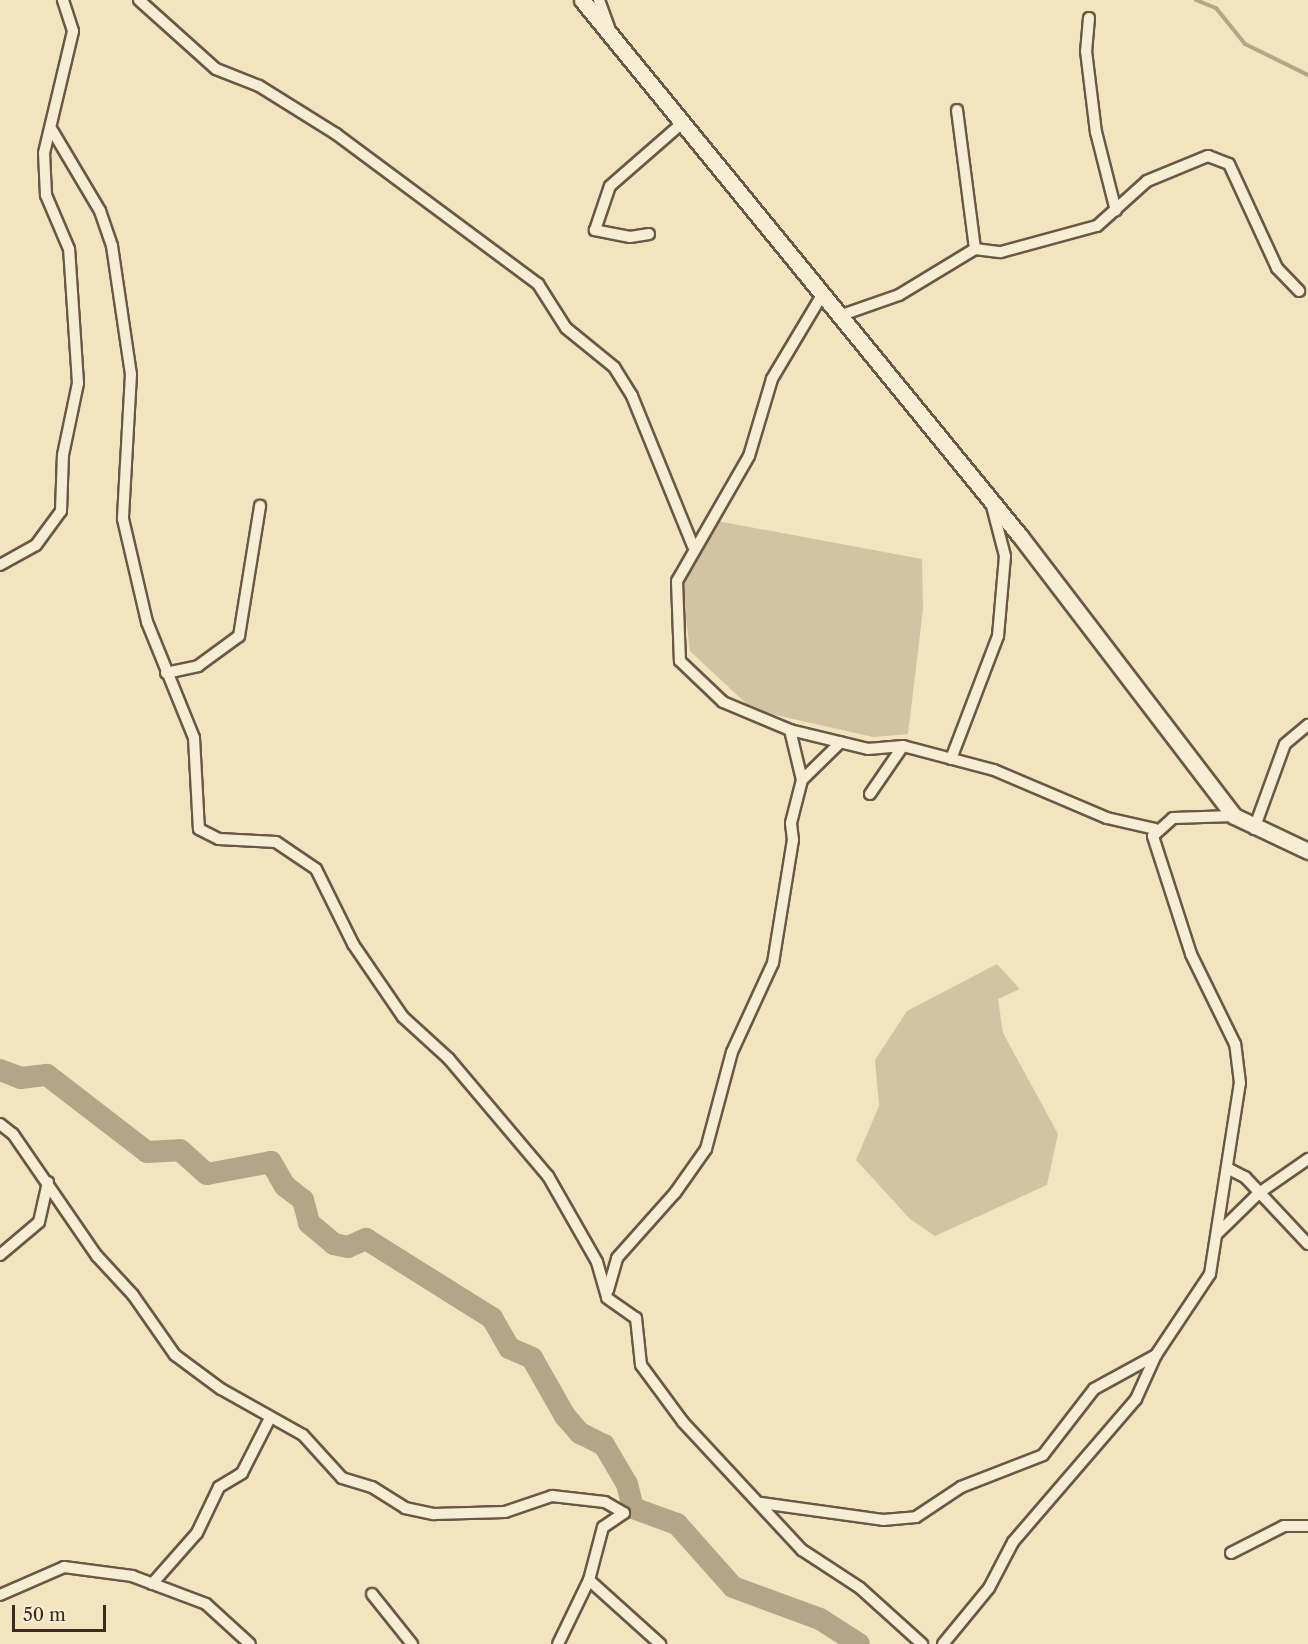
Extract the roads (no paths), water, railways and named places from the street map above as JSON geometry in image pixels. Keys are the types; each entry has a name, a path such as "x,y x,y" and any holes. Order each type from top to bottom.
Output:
{"street":[{"path":"0,565 36,545 61,511 63,455 78,383 69,249 46,195 44,153 52,130 73,31 63,0"},
{"path":"139,0 216,69 259,86 336,134 538,284 566,328 614,367 632,396 693,546"},
{"path":"582,0 681,124 990,498 1234,816 1254,829 1308,851"},
{"path":"599,0 612,36"},
{"path":"1089,18 1086,51 1096,132 1116,211"},
{"path":"957,110 975,249"},
{"path":"649,234 630,237 595,230 610,186 681,124"},
{"path":"52,130 100,210 112,246 131,374 123,519 145,614 194,738 199,829 219,839 276,842 316,869 332,907 402,1017 449,1059 548,1176 597,1262 607,1298 636,1318 640,1365 718,1466 758,1502 802,1550 860,1588 922,1644"},
{"path":"840,316 899,295 975,249 1001,252 1096,226 1148,181 1208,156 1229,164 1277,268 1299,291"},
{"path":"822,295 772,379 749,456 693,546 676,581 680,661 723,702 790,730 867,749 903,746 994,770 1107,818 1155,829 1173,818 1234,816"},
{"path":"951,759 998,636 1005,556 990,498"},
{"path":"166,672 198,666 239,636 260,506"},
{"path":"1254,829 1286,744 1308,725"},
{"path":"607,1298 617,1258 675,1193 706,1149 732,1052 773,963 793,840 791,823 802,780 790,730"},
{"path":"802,780 840,742"},
{"path":"870,794 903,746"},
{"path":"943,1644 989,1588 1013,1542 1136,1399 1156,1355 1210,1274 1239,1098 1238,1058 1163,876 1155,829"},
{"path":"0,1124 48,1182 97,1256 133,1295 175,1355 270,1418 303,1435 342,1478 372,1487 405,1508 434,1514 505,1512 552,1496 604,1502 624,1513 603,1527 589,1580 558,1644"},
{"path":"1218,1233 1260,1193 1308,1160"},
{"path":"1229,1169 1260,1193 1308,1244"},
{"path":"0,1255 39,1222 48,1182"},
{"path":"758,1502 883,1520 916,1517 961,1487 1043,1455 1094,1389 1156,1355"},
{"path":"152,1584 197,1533 219,1487 242,1473 270,1418"},
{"path":"1232,1553 1284,1526 1308,1526"},
{"path":"0,1595 64,1567 152,1584 206,1604 250,1644"},
{"path":"589,1580 660,1644"},
{"path":"372,1594 412,1644"}],"waterway":[{"path":"1196,0 1216,8 1245,44 1308,75"},
{"path":"0,1070 21,1078 47,1075 147,1152 180,1150 207,1174 271,1162 285,1186 303,1200 309,1223 334,1244 348,1247 366,1239 492,1318 509,1348 532,1358 565,1416 580,1433 604,1445 627,1484 633,1508 677,1524 733,1587 820,1619 859,1644"}]}
